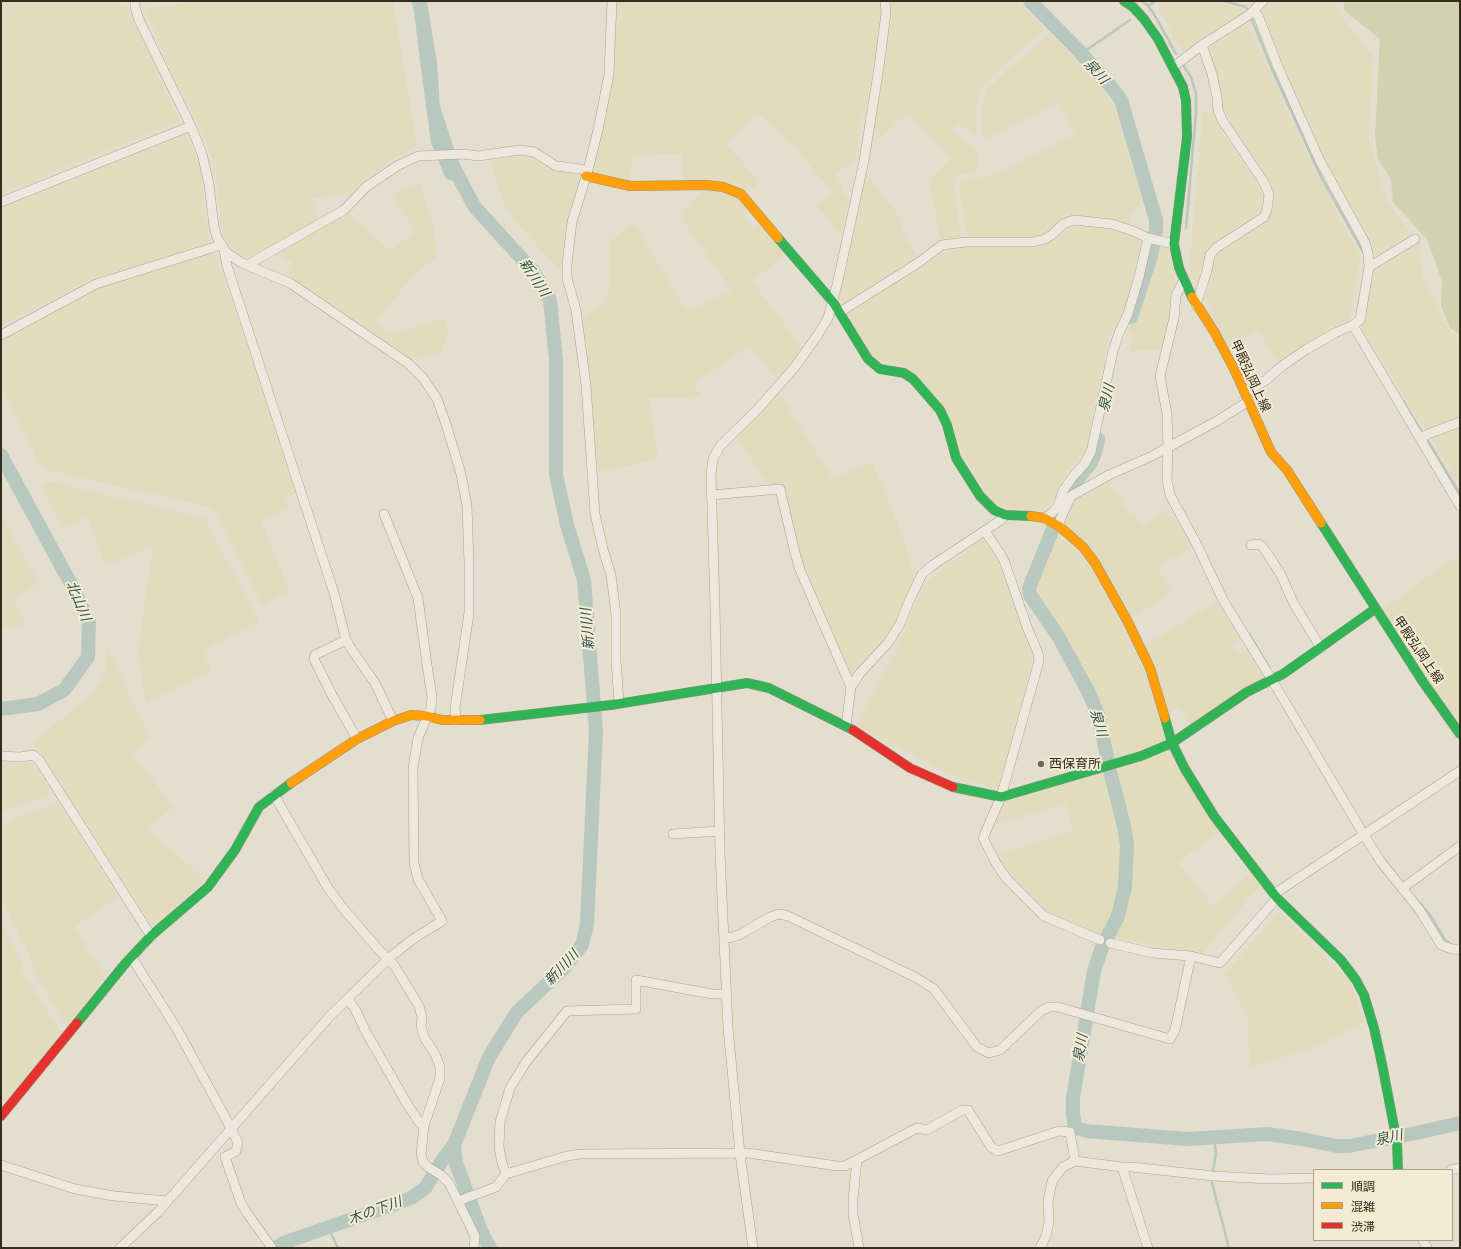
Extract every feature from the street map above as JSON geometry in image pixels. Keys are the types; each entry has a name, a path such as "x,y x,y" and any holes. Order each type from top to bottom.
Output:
{"street":[{"path":"135,1 135,7 139,20 191,126 202,154 207,171 216,236 227,253 247,265 290,283 409,364 423,378 437,399 459,467 467,506 470,613 455,708 456,720"},
{"path":"612,1 609,74 598,130 572,222 567,264 567,278 576,310 586,385 595,514 611,575 616,615 615,704"},
{"path":"753,1248 740,1154 728,1028 720,831 711,495 712,459 720,446 756,411 794,368 828,318 833,302 864,161 886,14 885,1"},
{"name":"甲殿弘岡上線","path":"1124,1 1133,7 1144,18 1173,66 1183,87 1187,116 1187,137 1174,244 1179,268 1189,291 1196,305 1215,332 1247,397 1271,452 1287,470 1375,609 1423,682 1460,734"},
{"path":"1173,66 1252,12 1264,1"},
{"path":"1252,12 1259,18 1278,67 1319,160 1365,243 1368,253 1369,267 1356,323 1425,436 1460,506"},
{"path":"1196,305 1207,271 1210,255 1216,248 1264,218 1268,210 1268,194 1263,181 1222,120 1218,110 1212,74 1202,45"},
{"path":"1,202 191,126"},
{"path":"247,265 344,210 366,187 397,166 418,156 424,155 464,154 478,156 520,150 534,152 556,166 587,173 630,186 712,186 723,187 741,194 833,302 868,359 880,369 904,373 913,379 940,410 947,425 956,458 980,496 994,510 1005,515 1026,515 1053,523 1083,547 1095,563 1128,622 1150,668 1172,743 1214,816 1275,896 1341,960 1356,980 1361,990 1374,1028 1396,1138 1398,1169"},
{"path":"840,312 918,263 942,245 966,242 1033,242 1045,239 1053,234 1063,224 1074,220 1112,224 1153,239 1174,244"},
{"path":"1053,523 1052,513 1058,506 1064,491 1072,478 1085,463 1091,452 1113,351 1119,333 1128,314 1153,239"},
{"path":"1369,267 1415,239"},
{"path":"1,334 96,284 223,247"},
{"path":"223,247 227,266 334,593 346,640 375,684 393,721"},
{"path":"1184,280 1176,295 1174,318 1160,376 1171,445 1167,480 1170,495 1197,544 1223,600 1276,677 1367,833 1381,862 1406,886 1441,945 1452,949 1460,949 1460,956"},
{"path":"1053,523 1060,520 1071,496 1109,474 1152,456 1215,422 1247,397 1282,366 1307,349 1356,323"},
{"path":"1425,436 1460,422"},
{"path":"711,495 780,489 800,570 851,687"},
{"path":"120,1248 167,1201 329,1018 388,959 413,939 442,921 418,879 414,863 413,768 418,738 431,708 432,697 426,665 418,598 384,514"},
{"path":"846,726 851,687 860,673 888,643 900,624 922,574 933,565 1002,520 1005,515"},
{"path":"985,531 1005,563 1027,627 1038,653 1039,661 1001,797 982,838 1006,878 1044,916 1100,940"},
{"path":"1251,546 1258,544 1262,546 1269,556 1294,604 1321,648"},
{"path":"1,1116 110,981 151,936 208,887 235,850 259,807 357,738 393,721 411,715 428,716 442,720 480,720 615,704 716,687 747,683 756,684 769,688 846,726 910,768 951,787 1001,797 1141,756 1172,743 1248,692 1276,677 1321,648 1375,609"},
{"path":"346,640 315,655 314,658 332,695 357,738"},
{"path":"1,756 20,757 33,755 39,760 151,936"},
{"path":"1110,943 1152,952 1190,956 1220,963 1275,896 1460,771"},
{"path":"274,795 328,888 394,965 419,1006 422,1017 421,1026 424,1038 435,1054 440,1067 440,1078 424,1126 421,1154 423,1162 449,1183 460,1200 475,1236 474,1248"},
{"path":"673,834 720,831"},
{"path":"1406,886 1460,846"},
{"path":"724,938 741,934 770,917 779,914 788,916 915,977 934,989 977,1047 989,1053 1000,1050 1010,1043 1041,1011 1049,1007 1058,1007 1085,1014 1170,1040 1175,1030 1190,956"},
{"path":"132,958 177,1029 231,1128 238,1143 236,1151 225,1157 241,1203 272,1247"},
{"path":"506,1174 499,1147 500,1122 510,1088 526,1062 567,1012 636,1009 636,980 712,994 727,994"},
{"path":"348,999 406,1102 419,1122 424,1126"},
{"path":"460,1200 496,1187 506,1174 567,1156 580,1154 740,1154 777,1157 845,1166 917,1128 927,1130 962,1110 968,1110 991,1147 998,1150 1059,1132 1070,1132 1075,1162"},
{"path":"857,1160 853,1214 859,1248"},
{"path":"1040,1248 1046,1236 1049,1222 1048,1200 1052,1181 1062,1167 1075,1162 1211,1176 1270,1179 1313,1178"},
{"path":"1,1165 74,1189 114,1196 167,1201"},
{"path":"1122,1168 1148,1248"}],"shaded area":[{"path":"1,1 113,1 127,7 180,121 1,194"},
{"path":"192,1 393,1 417,146 391,160 363,183 354,194 311,198 319,221 247,257 238,253 227,241 221,227 216,173 207,142 166,60 146,11 151,7 185,4"},
{"path":"411,1 427,1 437,64 440,106 467,184 446,179 431,143 414,11"},
{"path":"615,1 881,1 882,23 865,114 861,113 856,159 835,174 843,188 841,193 849,200 841,235 817,205 833,193 794,146 757,112 727,145 759,181 745,194 683,183 683,153 633,156 629,183 588,175 610,86"},
{"path":"888,1 1018,1 1045,29 980,88 976,106 976,137 957,122 952,130 977,152 979,168 974,173 958,175 953,181 961,239 941,241 929,180 952,158 907,113 878,141 872,128"},
{"path":"1163,1 1213,1 1243,9 1246,13 1183,52 1157,7"},
{"path":"1271,1 1335,1 1338,12 1373,56 1369,139 1387,202 1412,235 1375,258 1361,227 1333,178 1286,73 1262,12"},
{"path":"1247,23 1315,171 1360,256 1349,320 1331,328 1279,362 1257,330 1229,347 1205,300 1215,256 1269,220 1274,198 1266,175 1222,107 1209,49"},
{"path":"1050,33 1109,97 1116,112 1142,200 1131,216 1130,227 1074,218 1043,238 968,238 959,185 962,179 977,179 1006,170 1075,135 1058,102 983,140 982,107 987,89"},
{"path":"1213,111 1222,132 1262,191 1261,211 1208,248 1196,288 1189,269 1203,112"},
{"path":"186,134 202,174 203,204 210,244 92,279 1,325 1,209"},
{"path":"518,155 533,157 547,169 579,173 582,177 571,210 563,267 557,267 516,222 505,207 490,162"},
{"path":"864,170 903,222 900,228 920,260 841,310 835,301"},
{"path":"420,184 432,221 437,256 412,277 376,321 388,336 446,318 448,332 441,352 410,360 401,351 285,277 292,262 276,253 348,213 391,251 415,232 392,193"},
{"path":"704,189 725,191 740,199 748,208 742,213 754,230 761,222 788,252 752,281 803,349 779,382 750,346 699,380 694,385 702,397 649,398 658,459 598,472 583,318 604,303 610,283 610,241 634,223 687,312 732,291 685,224 680,212"},
{"path":"1079,225 1113,229 1143,238 1124,312 1109,336 1085,452 1065,476 1056,497 1043,511 1007,510 994,503 963,458 947,411 924,383 902,365 886,363 871,354 847,313 955,247 1041,247 1065,231"},
{"path":"1156,242 1169,247 1175,280 1171,323 1161,350 1129,351 1134,335 1128,333"},
{"path":"1418,243 1422,277 1449,330 1460,343 1460,417 1425,431 1361,326 1372,271"},
{"path":"211,253 217,259 298,493 284,498 289,507 261,521 289,591 262,606 213,508 43,469 1,388 1,339 99,287"},
{"path":"779,393 833,479 872,462 904,539 915,580 898,622 883,645 851,678 815,592 801,567 785,492 769,487 736,436"},
{"path":"1460,426 1460,485 1459,485 1432,439"},
{"path":"1108,479 1131,517 1136,515 1141,527 1169,508 1192,546 1158,568 1171,592 1130,619 1064,526 1064,520 1074,499"},
{"path":"51,481 205,519 259,621 203,651 212,671 146,703 138,652 153,546 106,565 87,516 63,528 41,487"},
{"path":"1,515 39,583 13,598 26,624 1,629"},
{"path":"1055,533 1089,563 1114,604 1146,674 1167,740 1139,751 1112,758 1100,713 1071,650 1035,594 1033,588"},
{"path":"982,539 1000,562 1034,655 998,790 950,775 857,725 898,647 924,584"},
{"path":"1460,555 1460,723 1426,677 1382,610"},
{"path":"1218,601 1240,640 1233,645 1239,655 1247,650 1264,676 1190,724 1179,706 1167,714 1143,647"},
{"path":"107,648 151,738 132,754 174,807 146,829 206,880 153,927 33,742 91,695 105,673"},
{"path":"1171,748 1219,832 1178,862 1213,906 1251,873 1260,885 1202,954 1114,938 1130,891 1131,851 1114,769"},
{"path":"34,763 52,794 10,808 1,814 1,764"},
{"path":"1105,773 1122,848 1120,888 1113,916 1102,937 1044,913 1010,879 1010,874 1007,874 995,855 1073,831 1066,804 992,825 1005,802 1085,777"},
{"path":"59,802 119,897 74,927 105,977 67,1027 33,970 30,956 1,898 1,828 18,817"},
{"path":"1279,912 1349,979 1365,1021 1312,1048 1250,1068 1247,1016 1225,974"},
{"path":"1,922 21,959 23,973 62,1033 8,1098 1,1104"}],"green space":[{"path":"1344,1 1460,1 1460,335 1450,328 1441,306 1442,282 1426,238 1393,202 1391,179 1378,160 1375,136 1380,39 1344,10"}],"waterway":[{"name":"泉川","path":"1030,1 1081,53 1121,100 1156,220 1156,230 1151,256 1131,317"},
{"path":"1142,1 1154,14 1176,54"},
{"path":"1148,6 1155,1"},
{"path":"1224,1 1246,7 1249,12"},
{"path":"1251,17 1271,67 1321,177 1363,252"},
{"path":"1081,53 1130,20"},
{"path":"1183,65 1191,77 1196,94 1196,112 1186,228"},
{"name":"新川川","path":"453,166 474,206 533,271 550,300 556,361 556,474 567,525 584,580 596,731 587,924 582,945 563,969 517,1012 489,1057 454,1145 456,1163 481,1231 490,1248"},
{"path":"1403,401 1423,434"},
{"path":"1426,438 1460,494"},
{"name":"泉川","path":"1098,439 1095,453 1090,464 1069,489 1029,588 1030,595 1058,636 1088,691 1098,714 1127,845 1125,887 1118,916 1101,950 1094,971 1073,1098 1075,1127 1086,1131 1188,1139 1267,1134 1337,1146 1349,1146 1460,1123"},
{"name":"北山川","path":"1,455 71,584 89,622 88,657 64,690 38,704 1,709"},
{"path":"1249,634 1269,667"},
{"path":"1420,903 1431,916 1445,940 1452,945"},
{"path":"1212,1174 1216,1155 1214,1138"},
{"name":"木の下川","path":"275,1248 286,1242 413,1197 426,1187 441,1162 454,1145"},
{"path":"1211,1179 1229,1248"},
{"path":"328,1227 338,1248"}],"traffic: fast":[{"path":"1124,1 1133,7 1144,19 1158,39 1183,87 1186,101 1187,137 1174,244 1179,268 1192,297"},
{"path":"778,238 833,302 868,359 880,369 904,373 913,379 940,410 947,425 956,458 980,496 994,510 1005,515 1031,516"},
{"path":"1321,523 1423,682 1460,734"},
{"path":"953,787 1001,797 1141,756 1172,743 1247,692 1283,674 1375,609"},
{"path":"480,720 611,705 747,683 769,688 853,730"},
{"path":"1165,718 1172,743 1185,769 1214,816 1277,898 1341,960 1356,980 1364,995 1374,1028 1382,1064 1397,1142 1398,1169"},
{"path":"77,1023 124,965 151,936 208,887 235,850 259,807 291,783"}],"traffic: slow":[{"path":"586,176 630,186 707,185 723,187 741,194 778,238"},
{"path":"1192,297 1215,333 1236,373 1271,452 1287,470 1321,523"},
{"path":"1031,516 1044,518 1060,527 1083,547 1095,563 1128,622 1150,668 1165,718"},
{"path":"291,783 357,739 393,721 411,715 427,716 442,720 480,720"}],"traffic: jam":[{"path":"853,730 910,768 953,787"},
{"path":"1,1116 77,1023"}],"place":[{"name":"西保育所","path":"1041,764"}]}
